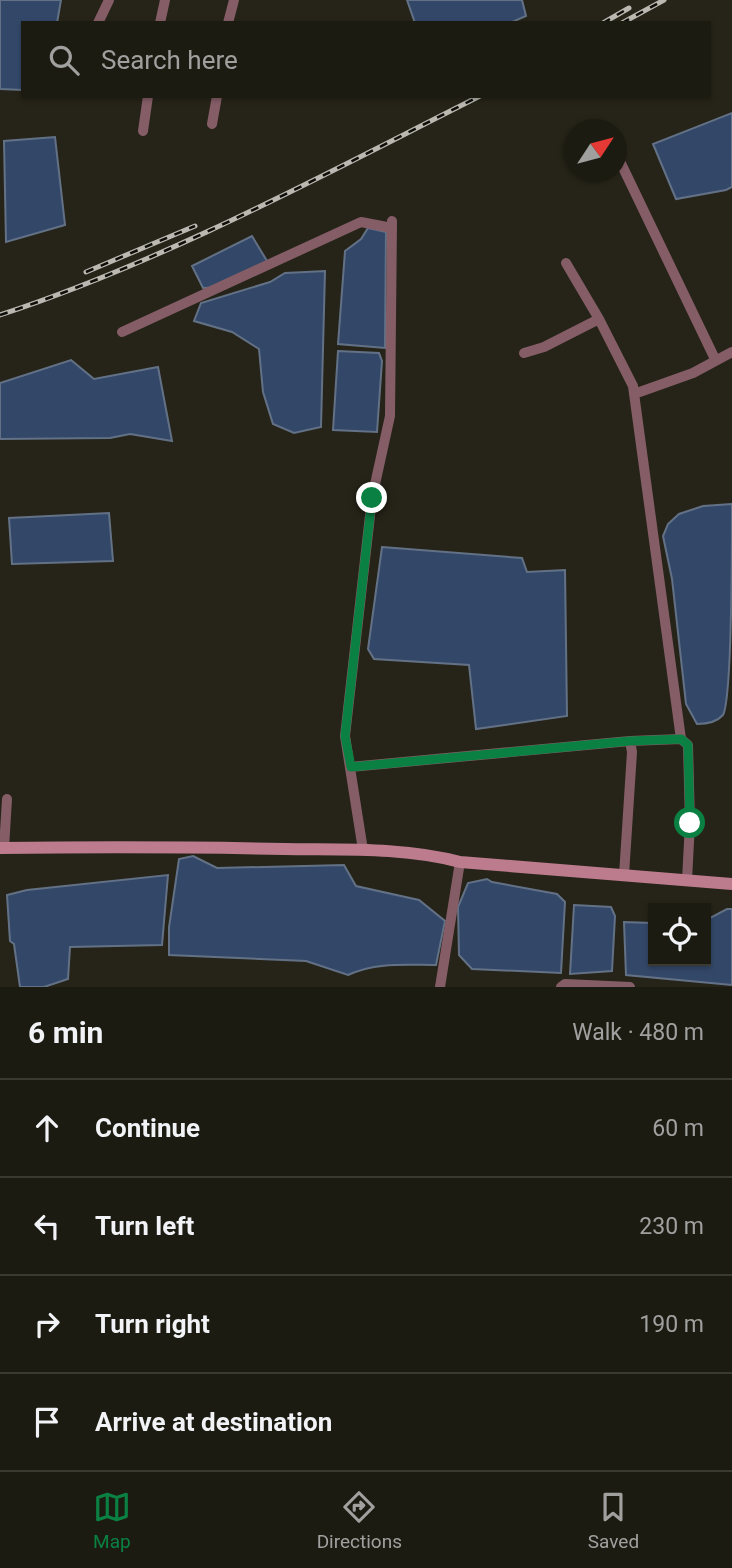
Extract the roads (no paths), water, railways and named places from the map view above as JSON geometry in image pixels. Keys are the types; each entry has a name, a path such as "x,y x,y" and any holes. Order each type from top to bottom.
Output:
{"street":[{"path":"99,21 108,0"},
{"path":"160,21 165,0"},
{"path":"229,21 234,0"},
{"path":"143,131 148,98"},
{"path":"212,124 217,98"},
{"path":"627,174 715,359"},
{"path":"122,332 361,222 392,225 390,416 372,498 345,736 363,850"},
{"path":"566,263 599,319 633,386 681,739 688,745 690,823 687,880"},
{"path":"524,353 544,347 599,319"},
{"path":"634,394 693,373 732,352"},
{"path":"351,767 630,741 681,739"},
{"path":"624,875 632,752 630,741"},
{"path":"7,799 2,848 363,850 441,857 460,862 732,884"},
{"path":"440,987 460,862"},
{"path":"561,987 630,987"}],"water":[{"path":"0,0 61,0 57,21 21,21 21,90 0,89"},
{"path":"407,0 522,0 526,16 515,21 414,21"},
{"path":"732,113 732,187 676,199 653,144"},
{"path":"55,137 65,225 6,242 4,141"},
{"path":"368,228 386,232 385,348 338,344 345,251 361,239"},
{"path":"252,236 267,261 228,287 203,288 192,266"},
{"path":"325,271 321,427 294,433 273,424 263,392 259,349 232,332 194,321 201,303 270,282 285,273"},
{"path":"338,351 379,353 382,361 377,432 333,430"},
{"path":"71,360 94,379 158,367 172,441 130,434 110,438 0,439 0,383"},
{"path":"732,504 731,615 726,702 720,718 697,724 686,704 672,579 663,536 668,524 679,514 703,506"},
{"path":"109,513 113,561 12,564 9,518"},
{"path":"382,547 522,558 527,572 565,570 567,716 476,729 469,665 374,659 368,649"},
{"path":"193,856 217,868 344,865 356,886 419,900 445,921 436,965 380,966 348,975 306,961 169,955 169,927 179,859"},
{"path":"168,875 162,945 70,947 68,979 44,987 20,987 14,944 10,941 7,895 27,890"},
{"path":"487,879 557,894 565,902 561,973 472,969 459,955 458,907 468,883"},
{"path":"574,905 611,907 615,916 612,971 570,974"},
{"path":"732,909 732,985 626,975 624,922 648,923 648,966 711,966 711,917"}],"railway":[{"path":"626,21 664,0"},
{"path":"606,21 629,8"},
{"path":"0,315 123,269 244,215 476,98"},
{"path":"86,272 195,226"}]}
